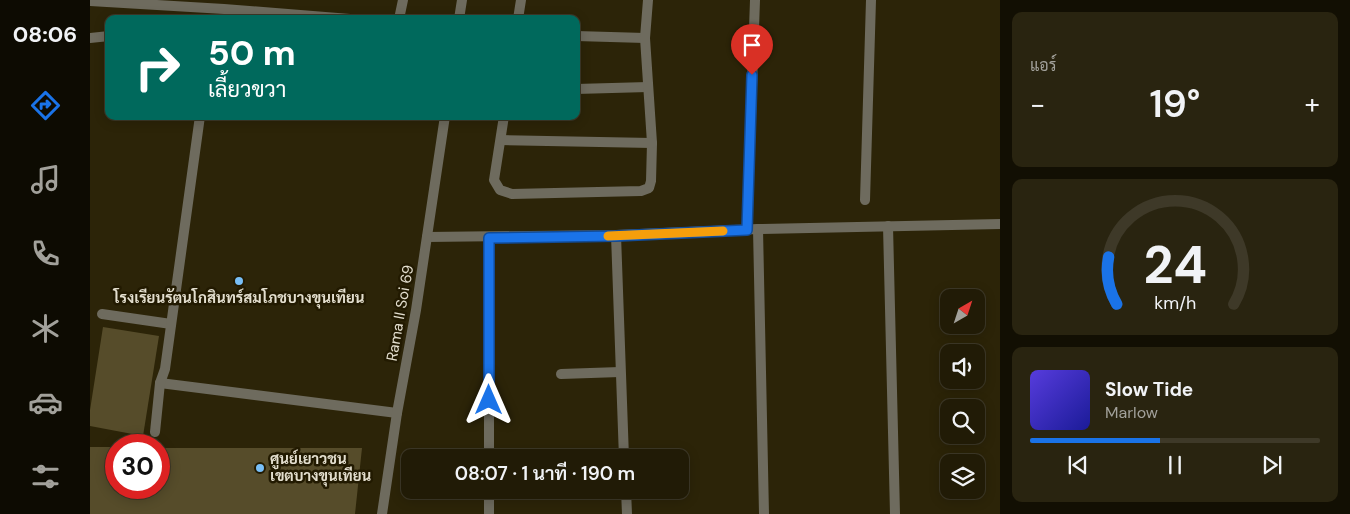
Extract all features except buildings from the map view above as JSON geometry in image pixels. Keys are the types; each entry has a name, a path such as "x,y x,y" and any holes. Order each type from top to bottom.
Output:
{"street":[{"path":"217,0 224,8"},
{"path":"400,15 403,0"},
{"path":"460,15 462,0"},
{"path":"519,15 521,0"},
{"path":"504,120 494,180 500,190 512,194 642,191 649,188 651,181 652,143 645,38 648,0"},
{"path":"747,230 755,0"},
{"path":"865,200 871,0"},
{"path":"90,1 224,8 304,15"},
{"path":"90,38 105,36"},
{"path":"580,36 645,38"},
{"path":"580,89 648,87"},
{"path":"155,432 160,383 165,369 199,120"},
{"name":"Rama II Soi 69","path":"382,514 397,413 416,310 444,120"},
{"path":"501,140 652,143"},
{"path":"427,237 616,236 758,229 1000,224"},
{"path":"888,226 895,514"},
{"path":"758,229 764,514"},
{"path":"616,236 624,449"},
{"path":"489,238 489,449"},
{"path":"102,314 171,324"},
{"path":"561,374 620,372"},
{"path":"160,383 397,413"},
{"path":"489,499 489,514"},
{"path":"626,499 627,514"}],"shaded area":[{"path":"103,327 159,336 143,434 132,434 90,426 90,410"},
{"name":"ศูนย์เยาวชน เขตบางขุนเทียน","path":"90,447 105,447 105,499 170,499 170,448 362,448 355,514 90,514"}],"slow traffic":[{"path":"608,236 723,231"}],"place":[{"name":"โรงเรียนรัตนโกสินทร์สมโภชบางขุนเทียน","path":"239,281"},
{"name":"ศูนย์เยาวชน เขตบางขุนเทียน","path":"260,468"}],"route":[{"path":"489,400 489,238 616,236 747,230 752,75"}]}
